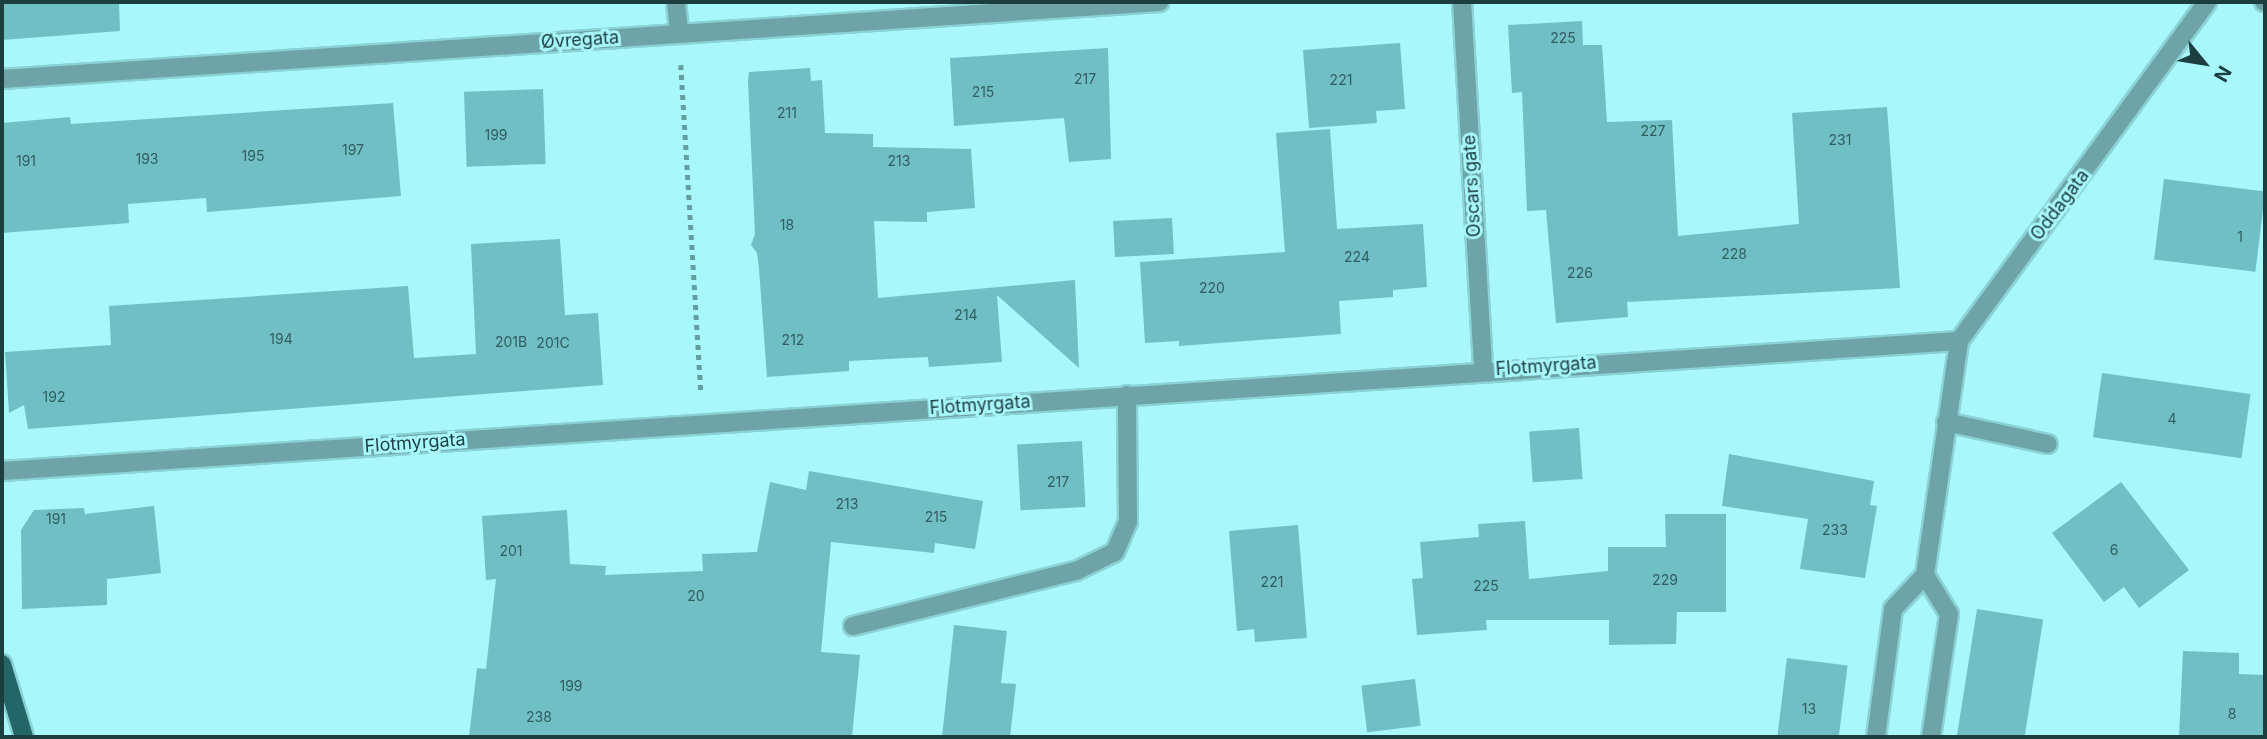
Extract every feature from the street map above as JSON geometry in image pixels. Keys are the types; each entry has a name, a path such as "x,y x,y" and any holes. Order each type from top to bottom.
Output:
{"main road":[{"path":"2,664 24,737"}],"street":[{"path":"676,2 679,33"},
{"name":"Øvregata","path":"2,79 1159,2"},
{"name":"Oscars gate","path":"1462,2 1483,370"},
{"name":"Oddagata","path":"1925,575 1959,341 2207,2"},
{"name":"Flotmyrgata","path":"2,471 1483,370 1959,341"},
{"path":"853,626 1076,571 1115,552 1129,522 1127,395"},
{"path":"1946,422 2048,444"},
{"path":"1876,737 1893,608 1925,575 1949,614 1931,737"}],"path":[{"path":"679,33 703,423"}],"building":[{"path":"2,2 119,2 120,31 2,40"},
{"path":"1582,21 1583,45 1602,45 1607,122 1672,120 1678,236 1799,224 1792,113 1887,107 1900,288 1627,302 1628,317 1556,323 1546,210 1527,211 1522,92 1512,93 1508,25"},
{"path":"1400,43 1405,109 1376,111 1377,123 1309,128 1303,50"},
{"path":"1108,48 1111,159 1069,162 1064,118 954,126 950,58"},
{"path":"810,68 811,81 822,80 825,133 873,134 873,147 971,149 975,208 927,212 927,222 874,221 878,298 1075,280 1079,368 997,295 1002,362 929,367 928,357 849,361 849,371 767,377 759,269 757,253 751,245 755,234 749,72"},
{"path":"543,89 546,164 467,167 464,92"},
{"path":"393,103 401,196 207,212 206,198 128,204 129,223 2,233 2,123 70,117 71,124"},
{"path":"1330,129 1337,229 1423,224 1427,287 1393,290 1393,297 1339,301 1341,334 1179,346 1179,341 1145,343 1140,262 1285,252 1276,133"},
{"path":"2164,179 2265,191 2255,272 2154,259"},
{"path":"1172,218 1174,254 1115,257 1113,221"},
{"path":"560,239 565,315 598,313 603,385 28,429 24,405 9,413 5,352 111,345 109,306 408,286 414,358 476,354 471,244"},
{"path":"2102,373 2251,394 2241,458 2093,437"},
{"path":"1579,428 1583,479 1533,482 1529,431"},
{"path":"1082,441 1085,507 1021,510 1017,444"},
{"path":"1729,454 1874,481 1870,505 1877,506 1865,578 1800,569 1808,519 1722,506"},
{"path":"809,471 983,501 975,549 935,543 934,553 831,542 821,652 860,655 852,737 469,737 477,668 486,669 496,579 486,580 482,516 567,510 570,564 606,566 605,575 703,571 702,554 757,552 770,482 806,490"},
{"path":"2121,482 2189,570 2139,608 2124,587 2104,602 2052,533"},
{"path":"154,506 161,573 107,579 107,605 22,609 21,530 34,510 84,508 85,514"},
{"path":"1665,514 1726,514 1726,612 1677,612 1676,644 1609,645 1609,620 1486,620 1487,630 1417,635 1412,579 1423,578 1420,542 1479,537 1478,524 1525,521 1529,579 1608,571 1608,547 1666,547"},
{"path":"1298,525 1307,638 1255,642 1254,629 1237,631 1229,531"},
{"path":"1977,609 2043,619 2025,737 1957,736"},
{"path":"954,625 1007,631 1001,683 1016,684 1010,737 942,737"},
{"path":"2183,651 2239,653 2239,674 2265,675 2265,737 2179,737"},
{"path":"1787,658 1848,665 1839,737 1777,737"},
{"path":"1415,679 1421,726 1367,732 1361,686"}]}
